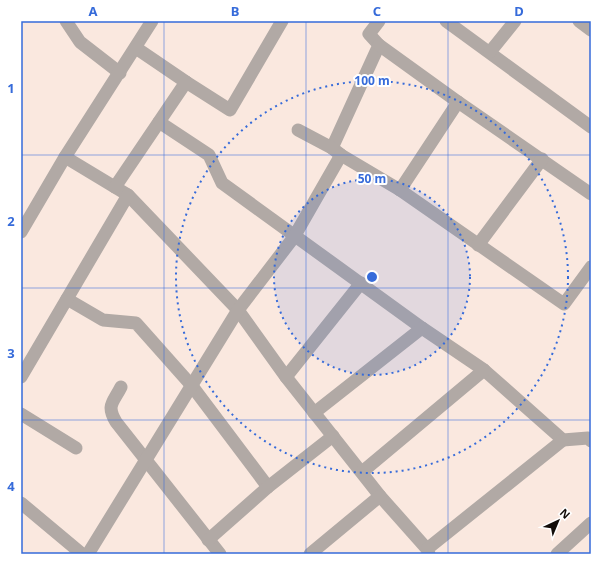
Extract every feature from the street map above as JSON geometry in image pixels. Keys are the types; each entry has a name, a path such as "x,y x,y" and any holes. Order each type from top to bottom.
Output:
{"street":[{"path":"66,21 80,42 120,73"},
{"path":"22,226 152,21"},
{"path":"136,48 230,110 282,21"},
{"path":"378,21 370,34 379,45 458,102 591,194"},
{"path":"446,21 591,128"},
{"path":"490,52 515,21"},
{"path":"579,21 591,30"},
{"path":"88,554 238,310 294,237 337,152 379,45"},
{"path":"115,187 186,82"},
{"path":"400,190 458,102"},
{"path":"159,122 209,155 222,183 294,237 484,370 563,440"},
{"path":"298,130 400,190 564,304 591,267"},
{"path":"65,157 128,196 238,310 314,413 380,496 428,552 563,440 590,437"},
{"path":"478,245 542,159"},
{"path":"21,377 128,196"},
{"path":"286,377 361,283"},
{"path":"67,299 103,320 136,323 192,386 268,487"},
{"path":"314,413 422,328"},
{"path":"362,472 484,370"},
{"path":"121,387 110,408 111,414 145,461 220,554"},
{"path":"21,414 76,448"},
{"path":"208,540 268,487 333,436"},
{"path":"310,554 380,496"},
{"path":"21,503 82,554"},
{"path":"557,554 591,523"}]}
